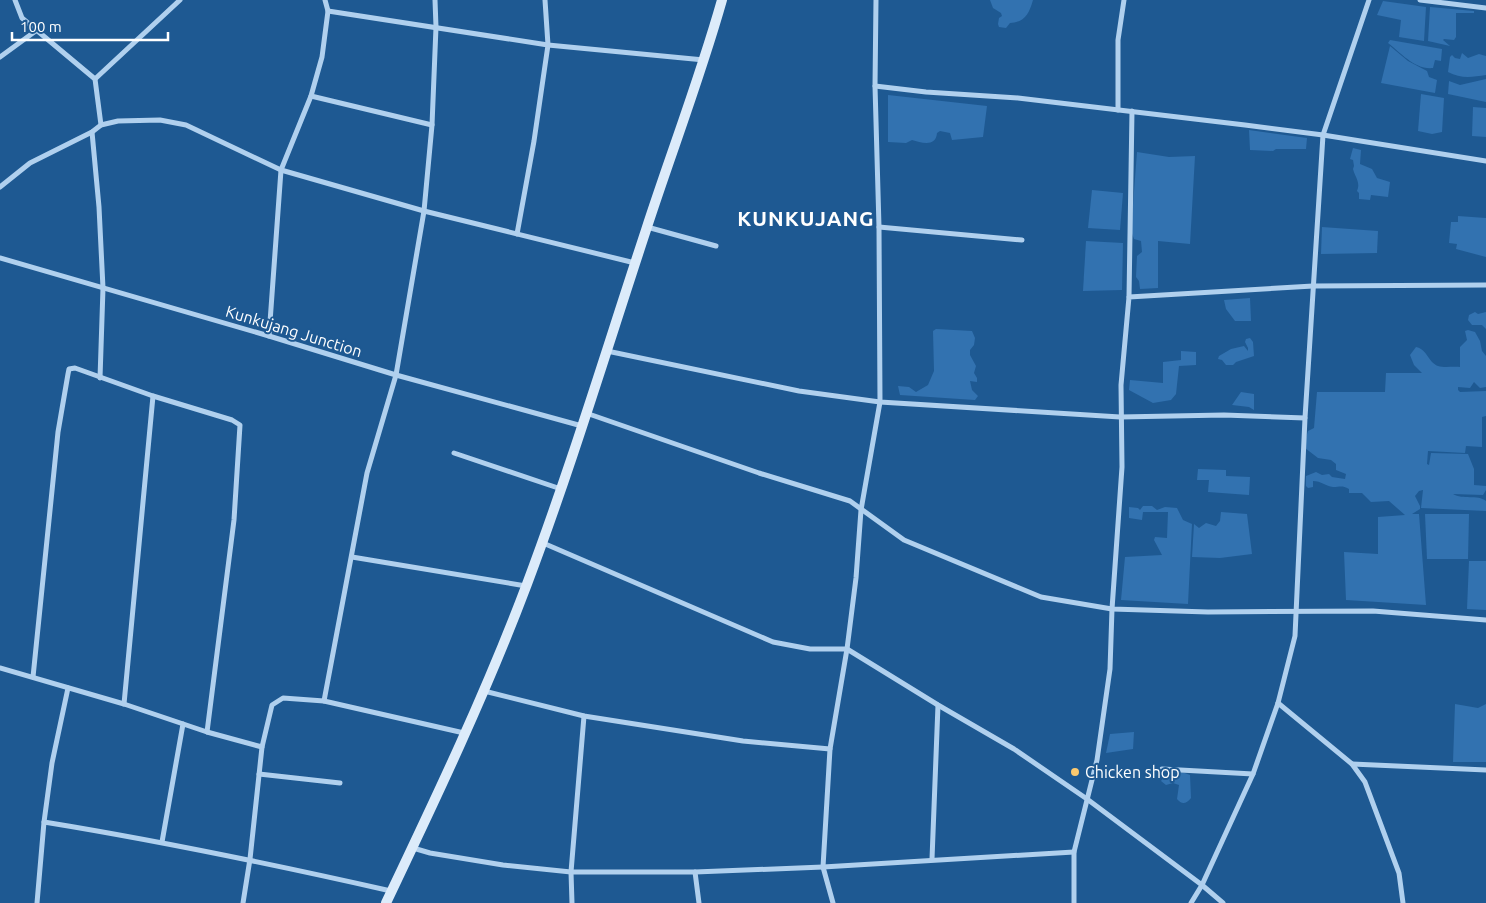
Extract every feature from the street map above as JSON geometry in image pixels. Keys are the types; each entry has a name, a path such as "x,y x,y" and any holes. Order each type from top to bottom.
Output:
{"street":[{"path":"15,0 22,18 96,79 101,125"},
{"path":"96,79 180,0"},
{"path":"269,336 281,170 311,96 322,56 328,11 325,0"},
{"path":"324,701 367,473 396,375 424,211 432,125 436,27 435,0"},
{"path":"517,234 534,142 548,45 545,0"},
{"path":"386,903 483,691 526,586 561,489 647,227 705,60 722,0"},
{"path":"833,903 823,867 830,748 848,649 861,510 880,402 879,227 875,86 876,0"},
{"path":"1118,110 1118,40 1124,0"},
{"path":"1191,903 1202,885 1253,774 1278,704 1295,636 1312,286 1323,135 1369,0"},
{"path":"1420,0 1486,8"},
{"path":"328,11 548,45 705,60"},
{"path":"0,57 37,30"},
{"path":"875,86 926,92 1018,98 1132,111 1323,135 1486,161"},
{"path":"311,96 432,125"},
{"path":"1074,903 1074,852 1098,760 1108,678 1122,467 1120,417 1129,298 1132,111"},
{"path":"0,187 30,163 92,132 101,125 118,121 160,120 186,125 281,170 424,211 635,263"},
{"path":"92,132 99,207 103,288 100,378"},
{"path":"647,227 716,246"},
{"path":"879,227 1022,240"},
{"name":"Kunkujang Junction","path":"0,258 396,375 582,426"},
{"path":"1129,298 1312,286 1486,285"},
{"path":"606,351 799,391 880,402 1120,417 1224,415 1305,418"},
{"path":"33,677 58,432 68,374 70,369 75,368 153,396 232,420 240,425 234,520 207,732"},
{"path":"124,704 153,396"},
{"path":"586,413 759,473 850,501 904,540 1041,597 1112,610 1208,612 1373,611 1486,620"},
{"path":"454,453 561,489"},
{"path":"542,542 773,642 810,649 848,649 938,705 1014,749 1087,799 1202,885 1223,903"},
{"path":"352,557 526,586"},
{"path":"0,668 124,704 207,732 262,747"},
{"path":"37,903 44,822 52,763 68,688"},
{"path":"483,691 584,716 743,741 830,748"},
{"path":"243,903 250,859 262,747 272,705 283,698 324,701 464,733"},
{"path":"1278,704 1352,764 1365,782 1399,873 1403,903"},
{"path":"932,859 938,705"},
{"path":"572,903 571,872 584,716"},
{"path":"162,842 183,724"},
{"path":"1352,764 1486,770"},
{"path":"1162,769 1253,774"},
{"path":"259,774 340,783"},
{"path":"44,822 250,859 392,891"},
{"path":"412,848 430,853 504,865 571,872 695,872 823,867 1074,852"},
{"path":"695,872 699,903"}],"shaded area":[{"path":"990,0 1033,0 1026,16 1019,21 1010,23 1006,28 999,27 1001,13 993,8"},
{"path":"1383,1 1426,7 1424,41 1399,37 1401,20 1377,15"},
{"path":"1430,7 1474,11 1474,13 1456,13 1456,37 1454,40 1443,40 1450,46 1428,41"},
{"path":"1390,40 1442,49 1441,61 1435,60 1433,68 1414,64 1388,43"},
{"path":"1390,46 1408,61 1427,71 1429,77 1437,80 1435,93 1381,83"},
{"path":"1462,53 1468,58 1479,54 1486,56 1486,75 1462,77 1448,72 1450,57 1452,55 1460,59"},
{"path":"1486,79 1486,102 1448,94 1449,81 1460,85"},
{"path":"1421,94 1444,98 1442,132 1432,134 1418,131"},
{"path":"888,95 987,106 983,137 952,140 950,133 940,131 934,140 928,143 912,140 906,143 888,142"},
{"path":"1473,107 1486,108 1486,137 1472,136"},
{"path":"1249,130 1307,138 1306,149 1250,150"},
{"path":"1353,148 1361,150 1360,164 1372,169 1377,178 1390,182 1388,197 1371,195 1370,200 1359,199 1353,160 1350,159"},
{"path":"1137,152 1169,157 1195,156 1190,244 1158,241 1158,288 1140,289 1139,281 1136,277 1137,256 1142,252 1141,241 1134,239 1131,231"},
{"path":"1092,190 1123,193 1120,230 1088,228"},
{"path":"1458,216 1486,218 1486,257 1456,249 1457,244 1449,243 1451,222 1458,222"},
{"path":"1322,227 1378,231 1377,253 1321,254"},
{"path":"1086,241 1123,243 1122,290 1083,291"},
{"path":"1250,298 1251,321 1235,321 1226,309 1224,300"},
{"path":"1475,312 1478,314 1486,312 1486,329 1482,325 1472,325 1468,320 1469,315"},
{"path":"936,329 972,331 975,338 970,355 976,366 974,373 977,382 970,381 972,390 978,396 975,400 900,395 898,386 909,387 916,392 928,385 934,371 933,331"},
{"path":"1465,331 1475,332 1480,341 1482,351 1486,356 1486,387 1480,388 1474,382 1470,388 1458,387 1458,390 1460,392 1486,391 1486,416 1482,417 1482,447 1466,446 1465,453 1428,451 1427,464 1429,465 1431,453 1468,454 1474,469 1474,485 1486,486 1486,490 1483,495 1453,494 1486,501 1486,511 1421,508 1423,490 1419,491 1415,496 1420,509 1412,514 1419,514 1426,605 1346,600 1344,552 1378,554 1378,517 1405,515 1389,501 1371,502 1362,493 1349,493 1349,489 1345,487 1333,487 1313,481 1313,487 1308,488 1306,486 1306,476 1316,472 1322,475 1329,474 1332,477 1345,479 1346,474 1336,470 1336,464 1331,460 1318,458 1305,448 1308,431 1314,428 1317,392 1385,392 1386,373 1422,373 1414,365 1410,355 1416,347 1423,350 1432,362 1438,366 1460,367 1460,347 1467,340"},
{"path":"1250,338 1253,342 1254,356 1236,362 1233,365 1226,365 1222,360 1218,359 1219,356 1231,349 1244,346 1248,351 1245,342 1246,339"},
{"path":"1181,351 1196,352 1196,365 1179,366 1176,394 1171,400 1153,403 1129,390 1130,380 1163,383 1163,362 1181,360"},
{"path":"1241,392 1254,394 1254,410 1249,407 1232,405"},
{"path":"1198,469 1226,470 1226,476 1250,477 1249,495 1208,492 1209,480 1197,480"},
{"path":"1143,506 1152,506 1157,510 1165,507 1177,508 1183,520 1192,524 1188,604 1121,600 1125,557 1162,555 1154,540 1155,537 1167,538 1168,512 1143,512 1142,520 1129,518 1129,507 1140,510"},
{"path":"1221,512 1247,514 1252,554 1220,558 1192,557 1194,524 1199,528 1206,523 1216,526 1220,521"},
{"path":"1425,514 1469,514 1468,559 1427,559"},
{"path":"1469,561 1486,561 1486,610 1467,609"},
{"path":"1455,704 1478,708 1486,704 1486,762 1453,762"},
{"path":"1134,732 1133,749 1106,753 1110,734"},
{"path":"1182,772 1190,775 1191,798 1184,803 1177,799 1179,785 1173,783 1166,785 1161,781 1163,778 1175,776"}],"place":[{"name":"Chicken shop","path":"1075,772"}],"district":[{"name":"KUNKUJANG","path":"806,219"}]}
